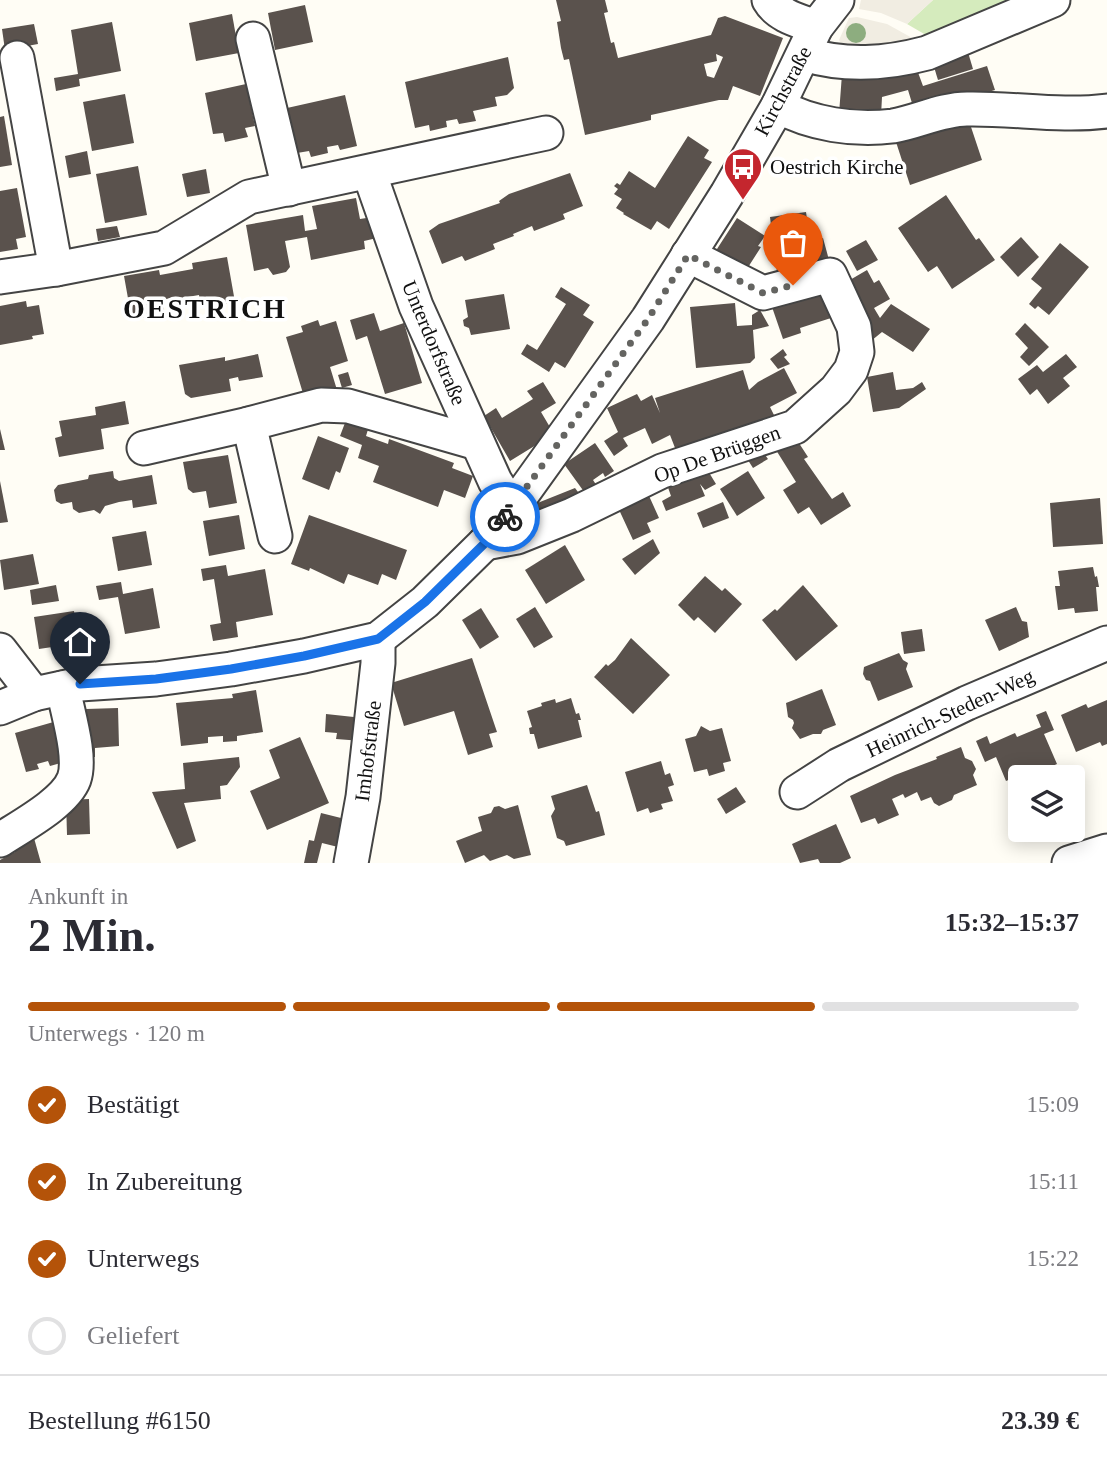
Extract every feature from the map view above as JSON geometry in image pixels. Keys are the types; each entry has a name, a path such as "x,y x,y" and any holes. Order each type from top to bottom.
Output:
{"street":[{"path":"769,0 810,40 826,61 856,63 884,62 927,53 1053,0"},
{"name":"Kirchstraße","path":"0,708 49,691 231,669 378,639 425,602 485,543 648,319 727,194 778,106 810,40 836,0"},
{"path":"253,39 289,189"},
{"path":"17,58 57,269"},
{"path":"778,106 799,118 857,127 893,126 963,109 1041,114 1107,111"},
{"path":"0,277 164,248 249,197 546,133"},
{"name":"Unterdorfstraße","path":"369,172 416,306 495,481 512,508"},
{"name":"Op De Brüggen","path":"485,543 517,537 572,515 662,471 795,426 836,390 851,370 857,352 854,327 830,275 763,293 688,255"},
{"path":"144,448 321,405 348,406 477,443"},
{"path":"249,424 275,536"},
{"name":"Imhofstraße","path":"351,863 363,797 379,663 378,639"},
{"name":"Heinrich-Steden-Weg","path":"797,792 839,765 967,703 1107,643"},
{"path":"0,650 49,691 75,756 74,778 60,799 3,829"},
{"path":"1069,863 1107,850"}],"green space":[{"path":"933,0 1012,0 926,35 907,24"}],"shaded area":[{"path":"861,0 933,0 907,24 881,13 859,9"},
{"path":"857,17 887,24 914,39 851,50 839,40 849,18"}],"building":[{"path":"556,0 605,0 608,12 604,13 611,43 614,42 618,58 711,35 718,18 725,16 783,38 760,96 733,86 728,100 651,115 651,120 585,135 569,59 564,60 561,48 557,22 561,21","holes":["716,54 723,57 714,78 707,76 704,64 717,61"]},
{"path":"305,5 313,42 275,50 268,13"},
{"path":"232,14 239,53 196,61 189,23"},
{"path":"112,22 121,71 79,79 80,86 56,91 54,78 78,74 71,30"},
{"path":"34,24 38,44 5,50 2,29"},
{"path":"967,49 973,69 938,80 934,67"},
{"path":"508,57 514,88 507,95 495,97 497,106 473,111 476,121 459,124 457,119 446,121 447,127 430,131 429,125 415,128 405,82"},
{"path":"987,66 995,90 915,113 908,90 882,97 881,116 839,114 842,74 916,67 923,86"},
{"path":"246,84 255,126 245,128 248,137 225,142 223,133 213,134 205,93"},
{"path":"125,94 134,143 92,151 83,102"},
{"path":"345,95 357,146 340,150 338,145 327,147 328,153 311,157 309,151 297,153 287,108"},
{"path":"4,116 12,165 0,167 0,117"},
{"path":"968,118 982,160 910,185 896,142"},
{"path":"688,136 709,150 704,158 712,162 669,229 657,221 651,230 616,208 622,199 614,194 618,189 614,186 617,183 620,185 629,171 655,188"},
{"path":"87,151 91,174 69,178 65,156"},
{"path":"138,166 147,215 105,223 96,174"},
{"path":"206,169 210,193 187,197 182,174"},
{"path":"570,173 583,206 563,214 565,219 534,231 532,226 493,244 495,249 465,261 462,256 442,264 429,231 439,224 500,203 499,201 509,194"},
{"path":"17,188 26,237 16,239 18,249 0,252 0,191"},
{"path":"946,195 976,240 979,238 995,260 952,289 937,266 928,272 898,228"},
{"path":"356,198 360,219 373,217 377,238 364,241 365,249 311,260 307,237 285,241 290,267 286,272 273,275 268,268 254,271 246,225 303,215 305,231 317,229 312,206"},
{"path":"806,212 814,267 777,272 770,217"},
{"path":"737,218 765,236 745,272 718,256 717,249"},
{"path":"117,226 120,237 98,241 96,229"},
{"path":"1021,237 1039,257 1018,277 1000,257"},
{"path":"823,238 829,260 817,263 812,241"},
{"path":"866,240 878,260 857,271 846,251"},
{"path":"1060,243 1089,267 1049,315 1038,306 1035,309 1029,304 1042,288 1031,279"},
{"path":"227,257 235,302 205,307 200,303 199,295 175,297 162,300 165,314 137,319 131,315 124,276 159,270 160,275 193,269 192,263"},
{"path":"867,270 874,283 879,280 890,299 874,308 880,318 891,304 930,329 913,352 882,332 871,341 843,284"},
{"path":"561,287 590,305 583,315 594,322 565,368 555,362 549,372 521,354 527,344 537,350 566,304 555,297"},
{"path":"821,289 831,318 800,328 801,333 783,339 772,307"},
{"path":"504,294 510,329 471,335 469,328 464,326 463,320 468,317 465,300"},
{"path":"26,301 27,307 39,305 44,334 32,336 33,339 0,345 0,306"},
{"path":"735,303 737,326 752,325 752,315 760,310 769,326 753,330 755,358 750,363 696,368 690,307"},
{"path":"374,313 380,331 404,323 422,383 385,394 367,336 356,340 350,320"},
{"path":"318,320 320,326 336,321 348,361 330,367 337,390 305,400 286,337 303,332 301,326"},
{"path":"1025,323 1049,347 1029,366 1020,357 1028,348 1015,334"},
{"path":"783,349 787,355 784,357 790,364 778,369 770,359"},
{"path":"258,354 263,377 239,381 238,377 229,379 231,391 191,398 185,394 179,365 225,357 225,361"},
{"path":"1066,354 1077,367 1063,378 1070,386 1048,404 1037,389 1030,395 1018,379 1037,365 1043,372"},
{"path":"784,368 797,393 770,407 777,421 677,453 670,435 652,444 645,428 623,438 628,446 614,456 604,441 618,432 607,408 637,394 641,401 652,395 660,413 655,398 743,370 749,390"},
{"path":"348,372 352,385 342,388 338,375"},
{"path":"893,372 896,390 913,388 922,382 926,389 899,408 873,412 867,377"},
{"path":"543,382 556,403 541,412 554,434 510,461 484,416 496,408 502,418 533,399 527,391"},
{"path":"125,401 129,424 101,429 104,449 59,457 55,438 62,436 59,421 96,415 95,407"},
{"path":"348,415 370,423 366,436 388,444 389,439 454,463 452,468 473,476 465,498 444,490 438,507 373,482 379,466 358,458 362,445 340,436"},
{"path":"0,429 5,450 0,450"},
{"path":"318,436 349,448 340,473 336,471 329,490 302,479"},
{"path":"795,437 808,457 804,459 832,499 843,492 851,506 821,525 809,507 798,514 783,490 796,482 776,450"},
{"path":"595,443 614,471 605,477 603,473 593,480 603,495 590,500 564,464"},
{"path":"760,448 768,459 753,468 746,457"},
{"path":"228,455 237,503 209,508 206,491 193,493 188,489 183,462"},
{"path":"705,466 716,484 705,490 700,484 705,496 666,511 662,501 671,496 665,479"},
{"path":"113,471 114,478 119,481 152,475 157,504 133,508 132,500 119,502 105,506 100,514 94,510 79,513 73,509 72,502 61,504 56,501 54,490 58,485"},
{"path":"748,471 765,498 737,516 720,489"},
{"path":"0,481 8,522 0,523"},
{"path":"645,487 659,518 647,523 651,532 633,540 615,501"},
{"path":"575,488 581,496 533,517 530,506"},
{"path":"1100,498 1103,544 1053,547 1050,503"},
{"path":"723,502 729,518 703,528 697,513"},
{"path":"239,515 245,549 209,556 203,521"},
{"path":"309,515 407,550 396,580 382,574 378,585 348,574 344,584 310,568 309,571 291,564"},
{"path":"146,531 152,565 118,571 112,537"},
{"path":"653,539 660,553 635,575 622,559"},
{"path":"565,545 585,580 546,604 525,570"},
{"path":"33,554 39,584 4,590 0,560"},
{"path":"226,565 228,576 265,569 273,615 236,622 238,637 213,641 210,625 221,623 214,579 203,581 201,569"},
{"path":"1093,567 1099,587 1096,587 1098,611 1075,613 1074,608 1058,610 1055,586 1060,586 1058,571"},
{"path":"705,576 722,591 725,588 742,604 715,633 698,617 694,621 678,605"},
{"path":"121,582 123,594 153,588 160,628 125,634 118,597 99,600 96,586"},
{"path":"56,585 59,601 32,605 30,590"},
{"path":"803,585 838,626 796,661 762,620 775,609 777,611"},
{"path":"535,607 553,637 534,648 516,619"},
{"path":"1016,607 1022,621 1027,622 1029,637 999,651 985,620"},
{"path":"481,608 499,637 480,649 462,620"},
{"path":"74,611 76,627 70,628 72,644 39,649 34,617"},
{"path":"90,618 94,640 83,642 79,620"},
{"path":"922,629 925,651 904,654 901,632"},
{"path":"631,638 670,675 633,714 594,677 606,664 608,666 615,660"},
{"path":"899,653 908,663 906,669 913,687 878,701 870,681 866,680 863,674 864,667"},
{"path":"472,658 497,732 489,734 493,747 468,755 454,711 404,726 391,683"},
{"path":"822,689 836,725 823,730 821,734 800,739 792,728 794,723 788,717 786,703"},
{"path":"256,690 263,732 237,736 237,741 223,742 223,736 208,737 208,743 181,746 176,703 233,698 232,694"},
{"path":"571,698 581,720 578,720 582,737 538,749 534,734 530,734 529,728 532,727 527,711 542,706 541,703 555,699 556,703"},
{"path":"1107,700 1107,744 1102,746 1100,742 1076,752 1061,715 1086,704 1088,708"},
{"path":"118,708 119,746 95,748 95,757 89,757 86,709"},
{"path":"1046,711 1054,730 1044,734 1057,764 1008,765 1006,781 996,757 985,762 976,741 987,736 990,744 1015,733 1017,737 1041,727 1036,715"},
{"path":"326,714 363,718 362,741 336,739 337,733 325,732"},
{"path":"57,721 68,761 50,766 48,761 37,764 39,769 26,772 15,733"},
{"path":"701,726 710,731 722,728 731,761 723,763 725,771 709,776 707,769 694,772 685,739 696,736"},
{"path":"300,737 329,803 267,830 250,791 280,778 269,750"},
{"path":"961,747 965,758 972,761 976,769 973,775 977,785 954,795 952,800 939,806 931,797 921,801 917,792 905,798 903,794 892,799 899,815 878,824 875,818 861,823 850,796"},
{"path":"239,757 240,767 227,785 220,786 221,799 184,803 196,841 177,849 152,792 185,789 183,763"},
{"path":"661,761 665,775 670,773 674,785 668,787 673,801 661,804 663,809 650,813 648,808 637,812 625,772"},
{"path":"587,785 596,812 599,811 605,835 566,846 564,841 557,838 551,816 555,809 551,796"},
{"path":"736,787 746,802 726,814 717,799"},
{"path":"89,799 90,834 67,835 66,800"},
{"path":"518,805 531,855 514,859 507,855 490,861 484,855 465,863 456,841 482,831 478,817 491,813 494,807 505,809"},
{"path":"321,813 349,820 342,848 322,843 317,863 304,863 309,840 314,841"},
{"path":"836,824 851,858 840,863 820,863 818,859 800,863 792,844"},
{"path":"34,838 41,863 0,863 0,860 15,852 13,848"}],"way so far":[{"path":"505,517 648,319 688,255 763,293 793,285"}],"place":[{"name":"Oestrich Kirche","path":"743,201"}],"district":[{"name":"OESTRICH","path":"205,308"}],"route":[{"path":"80,684 156,679 231,669 378,639 425,602 485,543 505,517"}]}
